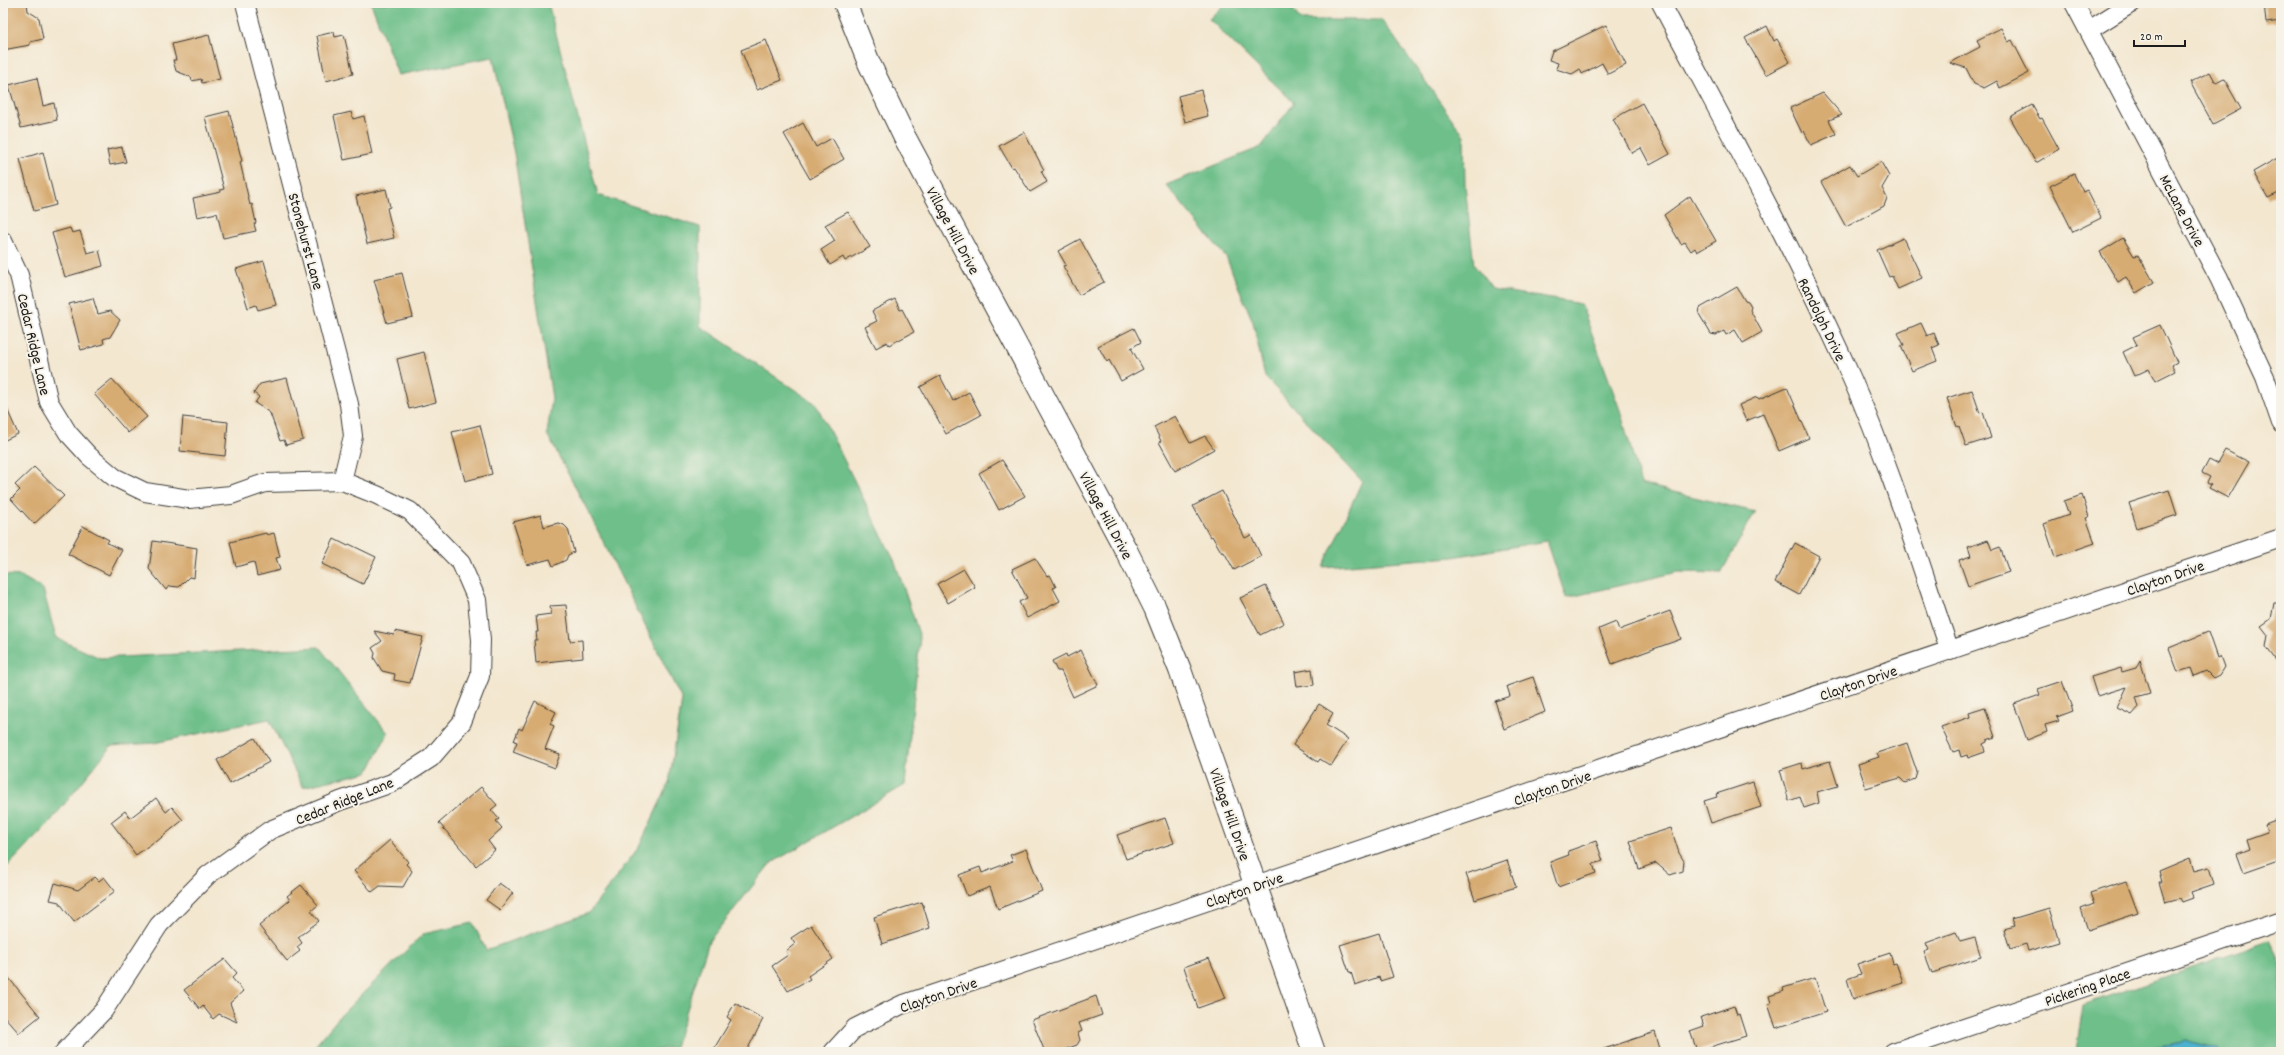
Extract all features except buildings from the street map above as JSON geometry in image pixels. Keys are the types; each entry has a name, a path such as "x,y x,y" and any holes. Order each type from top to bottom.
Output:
{"street":[{"name":"Stonehurst Lane","path":"245,3 349,404 353,436 342,481"},
{"name":"Village Hill Drive","path":"845,3 870,64 904,136 1127,552 1155,608 1180,670 1314,1052"},
{"name":"Randolph Drive","path":"1661,3 1808,285 1852,380 1902,509 1950,651"},
{"name":"McLane Drive","path":"2074,3 2219,278 2266,377 2281,423"},
{"path":"2089,30 2132,3"},
{"name":"Cedar Ridge Lane","path":"3,241 19,275 49,402 68,433 89,456 114,477 145,492 189,499 231,495 265,483 342,481 410,511 461,563 477,600 481,640 480,676 462,722 431,758 392,783 340,801 270,830 208,875 159,925 104,1010 64,1052"},
{"name":"Clayton Drive","path":"833,1052 855,1028 901,1005 1510,801 2281,538"},
{"name":"Pickering Place","path":"1894,1052 2281,921"}],"green space":[{"path":"371,3 548,3 598,195 700,227 700,326 816,404 895,562 920,637 905,785 770,864 709,941 675,1047 647,1052 310,1052 340,1016 423,934 473,923 486,950 589,913 639,847 669,783 682,700 590,515 547,434 552,398 514,153 493,57 398,75"},
{"path":"1225,3 1289,3 1300,20 1382,20 1464,136 1465,185 1474,265 1492,289 1581,304 1620,410 1641,484 1755,512 1721,573 1678,572 1566,598 1547,541 1453,557 1323,567 1362,481 1265,377 1253,322 1226,257 1166,185 1261,147 1294,103 1209,19"},
{"path":"3,575 21,576 43,589 56,638 100,658 319,647 388,733 368,772 303,787 269,719 154,743 111,746 50,822 6,868 3,864"},
{"path":"2270,940 2281,963 2281,1052 2221,1052 2218,1049 2187,1041 2130,1052 2076,1052 2083,1005"}],"water":[{"path":"2187,1041 2218,1049 2221,1052 2130,1052"}]}
